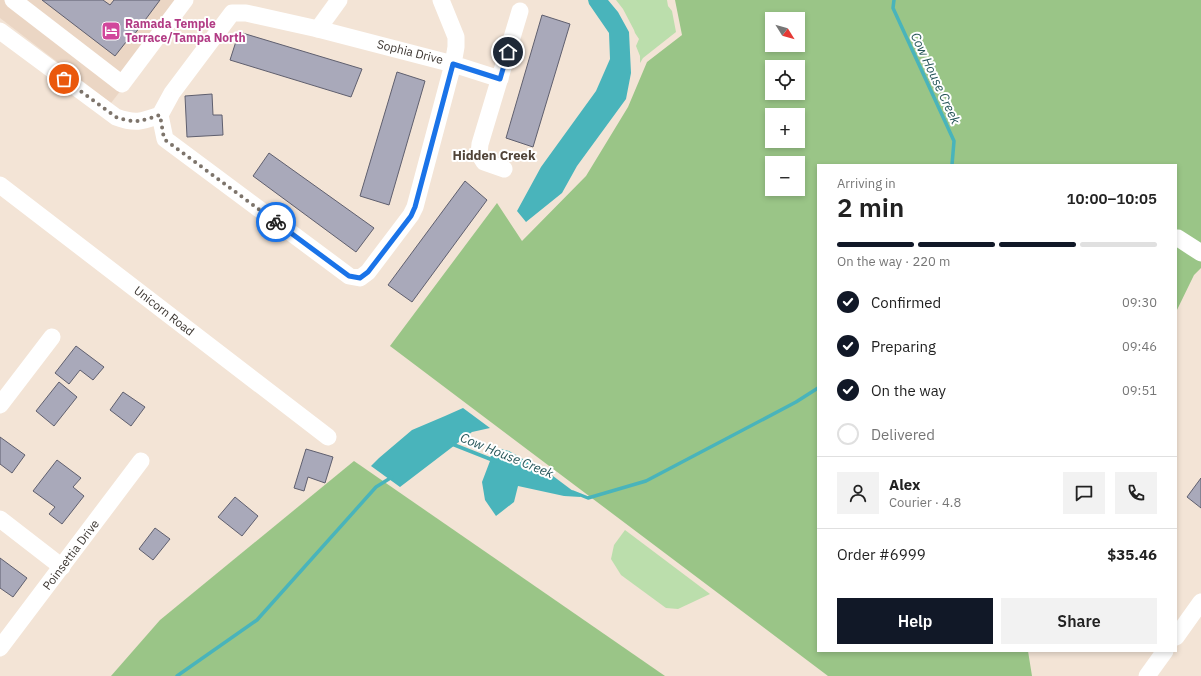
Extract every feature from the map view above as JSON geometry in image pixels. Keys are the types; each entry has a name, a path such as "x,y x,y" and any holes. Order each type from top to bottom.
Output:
{"street":[{"path":"13,0 122,84 185,0"},
{"path":"318,29 338,0"},
{"path":"441,0 456,37 453,64 500,79"},
{"path":"504,168 484,162 479,154 480,144 520,11"},
{"name":"Sophia Drive","path":"232,13 246,13 318,29 453,64 415,207 411,216 368,272 360,278 349,276 164,139 160,115 172,93 232,13"},
{"path":"0,31 116,117 126,121 138,122 160,115"},
{"name":"Unicorn Road","path":"0,185 328,437"},
{"path":"1177,238 1201,253"},
{"path":"0,405 52,337"},
{"name":"Poinsettia Drive","path":"0,648 141,461"},
{"path":"0,519 62,567"},
{"path":"1177,635 1201,602"},
{"path":"1147,676 1164,652"}],"shaded area":[{"path":"0,0 191,0 111,103 0,18"}],"green space":[{"path":"616,0 667,0 668,6 672,11 676,32 643,58 640,63 640,56 636,46 639,39 623,9"},
{"path":"675,0 1201,0 1201,268 1194,275 1177,310 1177,164 817,164 817,652 1028,652 1032,676 828,676 390,346 497,203 522,241 586,176 628,107 647,62 682,35"},
{"path":"354,461 665,676 111,676 160,620"},
{"path":"625,530 710,594 678,609 666,608 621,575 611,559 614,545"}],"water":[{"path":"588,0 608,0 618,12 629,32 631,73 626,99 577,166 562,193 526,222 517,211 541,167 596,91 610,59 609,33 589,4"},
{"path":"463,408 490,428 472,432 400,487 371,466 412,430"},
{"path":"492,447 509,451 528,462 541,467 581,497 564,496 518,486 514,502 496,516 485,500 482,482 490,461"}],"building":[{"name":"Ramada Temple Terrace/Tampa North","path":"42,0 103,0 110,5 114,0 160,0 128,43 126,42 115,56"},
{"path":"542,15 570,24 533,147 506,138"},
{"path":"239,32 362,69 351,97 230,60"},
{"path":"397,72 425,81 389,205 360,196"},
{"path":"212,94 213,115 222,115 223,135 187,137 185,96"},
{"path":"269,153 374,228 356,252 253,176"},
{"path":"465,181 487,200 412,302 388,285"},
{"path":"76,346 104,367 93,380 80,370 69,384 55,373"},
{"path":"59,382 77,397 54,426 36,411"},
{"path":"123,392 145,407 131,426 110,410"},
{"path":"0,437 25,455 12,473 0,464"},
{"path":"306,449 333,457 325,483 308,477 304,491 294,488"},
{"path":"57,460 81,478 73,487 84,496 62,524 49,514 55,507 33,491"},
{"path":"1201,478 1201,508 1187,497"},
{"path":"235,497 258,516 242,536 218,517"},
{"path":"155,528 170,539 153,560 139,549"},
{"path":"0,558 27,578 13,597 0,588"}],"waterway":[{"name":"Cow House Creek","path":"894,0 893,8 954,141 952,164"},
{"name":"Cow House Creek","path":"573,492 588,498 646,481 796,402 817,389"},
{"name":"Cow House Creek","path":"452,444 495,461"},
{"name":"Cow House Creek","path":"177,676 257,620 376,487 392,477"}],"way so far":[{"path":"64,79 116,117 126,121 138,122 160,115 164,139 276,222"}],"place":[{"name":"Ramada Temple Terrace/Tampa North","path":"111,31"}],"district":[{"name":"Hidden Creek","path":"494,155"}],"route":[{"path":"276,222 349,276 360,278 368,272 411,216 415,207 453,64 500,79 508,52"}]}
